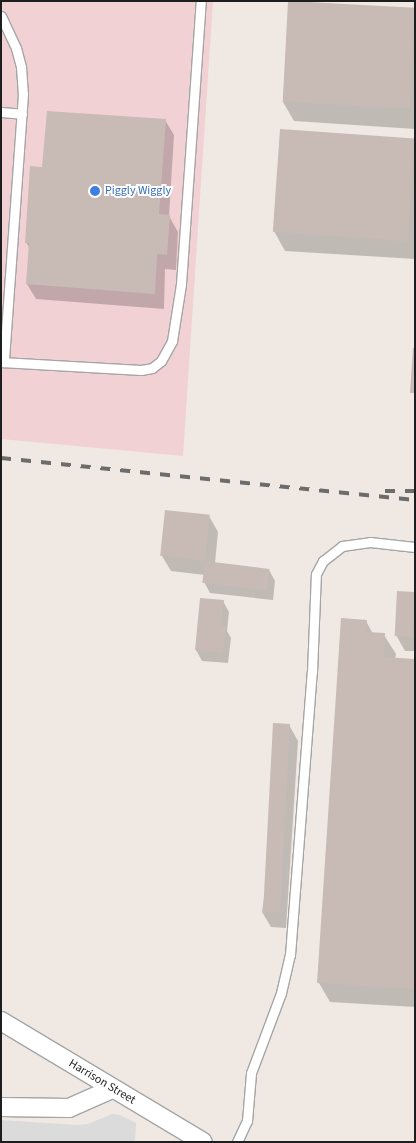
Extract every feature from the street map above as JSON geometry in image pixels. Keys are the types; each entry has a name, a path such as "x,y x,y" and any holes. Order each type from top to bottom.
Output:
{"street":[{"name":"Harrison Street","path":"1,1021 203,1142"},
{"path":"1,1107 69,1108 112,1089"}],"lane":[{"path":"1,16 16,48 21,67 22,114 2,362 141,370 152,368 161,361 172,341 180,284 201,1"},
{"path":"1,112 22,114"},
{"path":"237,1142 247,1121 251,1074 281,993 290,955 312,672 313,604 316,574 322,561 342,546 370,542 415,547"}],"shaded area":[{"path":"1,1 213,1 183,456 1,439"},
{"path":"112,1114 120,1115 136,1123 135,1142 1,1142 1,1120 77,1125 88,1124"}],"building":[{"path":"288,1 415,8 410,109 283,102"},
{"name":"Piggly Wiggly","path":"47,111 166,119 159,214 170,215 167,255 157,254 155,294 26,284 29,243 25,243 30,166 42,167"},
{"path":"280,129 415,138 407,241 273,232"},
{"path":"413,348 415,348 415,393 410,393"},
{"path":"165,510 210,515 205,560 160,556"},
{"path":"205,561 270,569 267,591 202,583"},
{"path":"397,591 415,592 413,637 395,636"},
{"path":"200,598 224,600 221,625 226,626 223,653 195,650"},
{"path":"341,618 367,620 366,632 385,633 384,657 415,659 415,989 317,983"},
{"path":"273,723 290,724 280,913 263,912"}],"railway":[{"path":"1,458 415,500"},
{"path":"385,491 415,491"}],"place":[{"name":"Piggly Wiggly","path":"95,191"}]}
